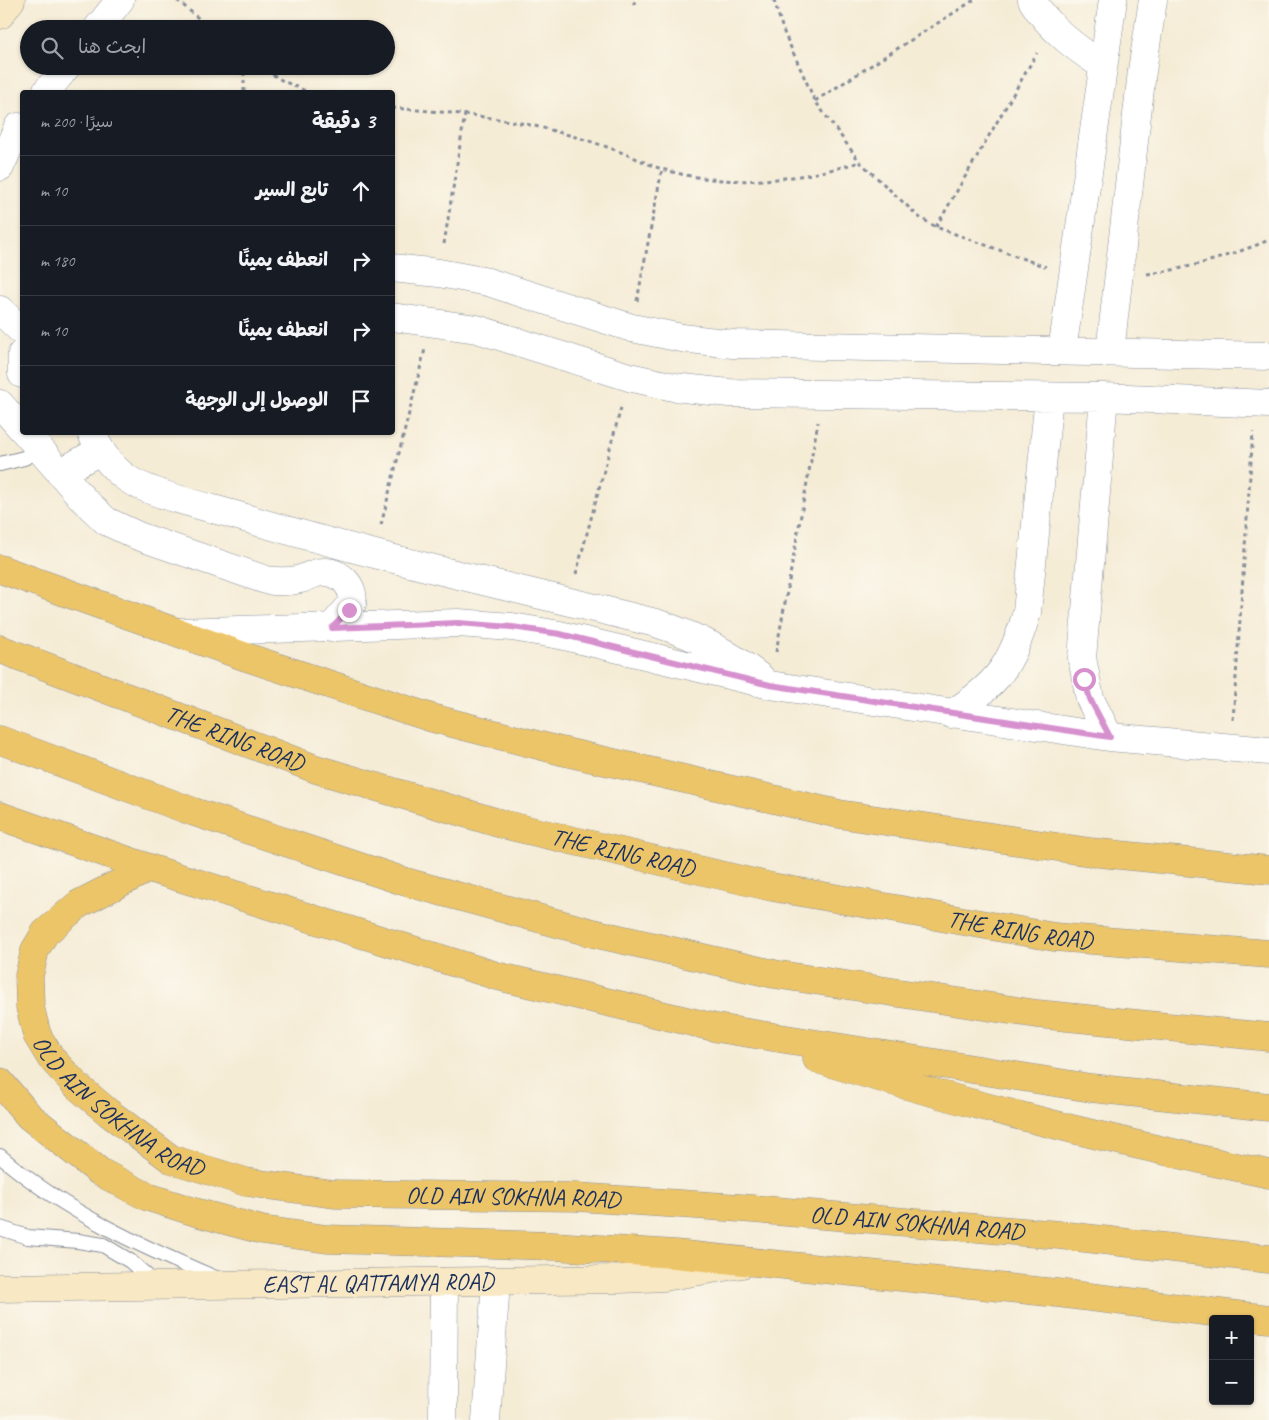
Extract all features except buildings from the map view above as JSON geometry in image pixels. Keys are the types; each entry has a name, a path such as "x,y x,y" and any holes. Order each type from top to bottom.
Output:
{"main road":[{"path":"0,569 176,632 432,718 561,751 839,814 1090,852 1269,870"},
{"name":"THE RING ROAD","path":"0,650 316,769 502,824 772,887 1054,937 1269,954"},
{"path":"0,740 194,812 397,879 593,933 774,974 1037,1014 1269,1037"},
{"path":"0,816 149,868 497,976 717,1028 917,1088 1170,1152 1269,1174"},
{"name":"OLD AIN SOKHNA ROAD","path":"149,868 79,904 45,933 35,950 29,976 30,1007 37,1035 58,1065 77,1086 109,1113 171,1159 246,1182 334,1194 576,1197 740,1208 1059,1235 1269,1259"},
{"path":"717,1028 1091,1088 1269,1107"},
{"name":"OLD AIN SOKHNA ROAD","path":"0,1082 29,1116 100,1172 148,1197 262,1230 327,1239 554,1246 675,1254 1048,1292 1269,1319"}],"street":[{"path":"0,16 11,0"},
{"path":"104,20 120,0"},
{"path":"1032,0 1052,27 1079,50 1102,65"},
{"path":"1062,351 1112,0"},
{"path":"1110,352 1142,70 1153,0"},
{"path":"48,90 60,75"},
{"path":"0,167 13,132"},
{"path":"395,268 439,273 498,284 632,328 682,338 733,344 1269,356"},
{"path":"0,310 20,329"},
{"path":"395,317 432,321 477,329 629,378 674,387 729,393 1104,397 1262,404"},
{"path":"951,714 979,696 996,678 1018,644 1026,612 1049,397"},
{"path":"1104,397 1082,658 1090,699 1110,737"},
{"path":"0,404 20,427"},
{"path":"33,441 84,500 106,520 138,536 266,580 286,582 320,572 328,572 342,577 352,591 352,604 332,628"},
{"path":"60,473 95,442 112,466 129,480 157,491 284,530 656,623 698,637 736,658 770,685"},
{"path":"176,632 458,623 512,627 560,634 770,685 1110,737 1269,751"},
{"name":"EAST AL QATTAMYA ROAD","path":"0,1288 229,1283 496,1282 664,1276 752,1262"},
{"path":"443,1420 444,1282"},
{"path":"486,1420 496,1282"}],"lane":[{"path":"0,464 24,458 33,441"},
{"path":"0,1156 40,1189 81,1214 122,1236 229,1283"},
{"path":"0,1228 28,1237 78,1240 103,1246 130,1261 156,1284"}],"path":[{"path":"177,0 200,20"},
{"path":"634,5 636,0"},
{"path":"774,0 783,30 815,101 860,162 919,217 936,228 1072,275"},
{"path":"815,101 974,0"},
{"path":"936,228 1052,27"},
{"path":"244,75 244,90"},
{"path":"273,75 303,90"},
{"path":"395,108 465,114 505,120 553,131 616,150 662,169 701,178 741,181 782,180 822,174 860,162"},
{"path":"439,273 465,114"},
{"path":"632,328 662,169"},
{"path":"1118,277 1175,270 1239,252 1269,240"},
{"path":"374,553 432,321"},
{"path":"569,601 629,378"},
{"path":"770,685 823,395"},
{"path":"1232,748 1262,404"}],"route":[{"path":"349,610 332,628 458,623 512,627 560,634 770,685 1110,737 1090,699 1084,679"}]}
